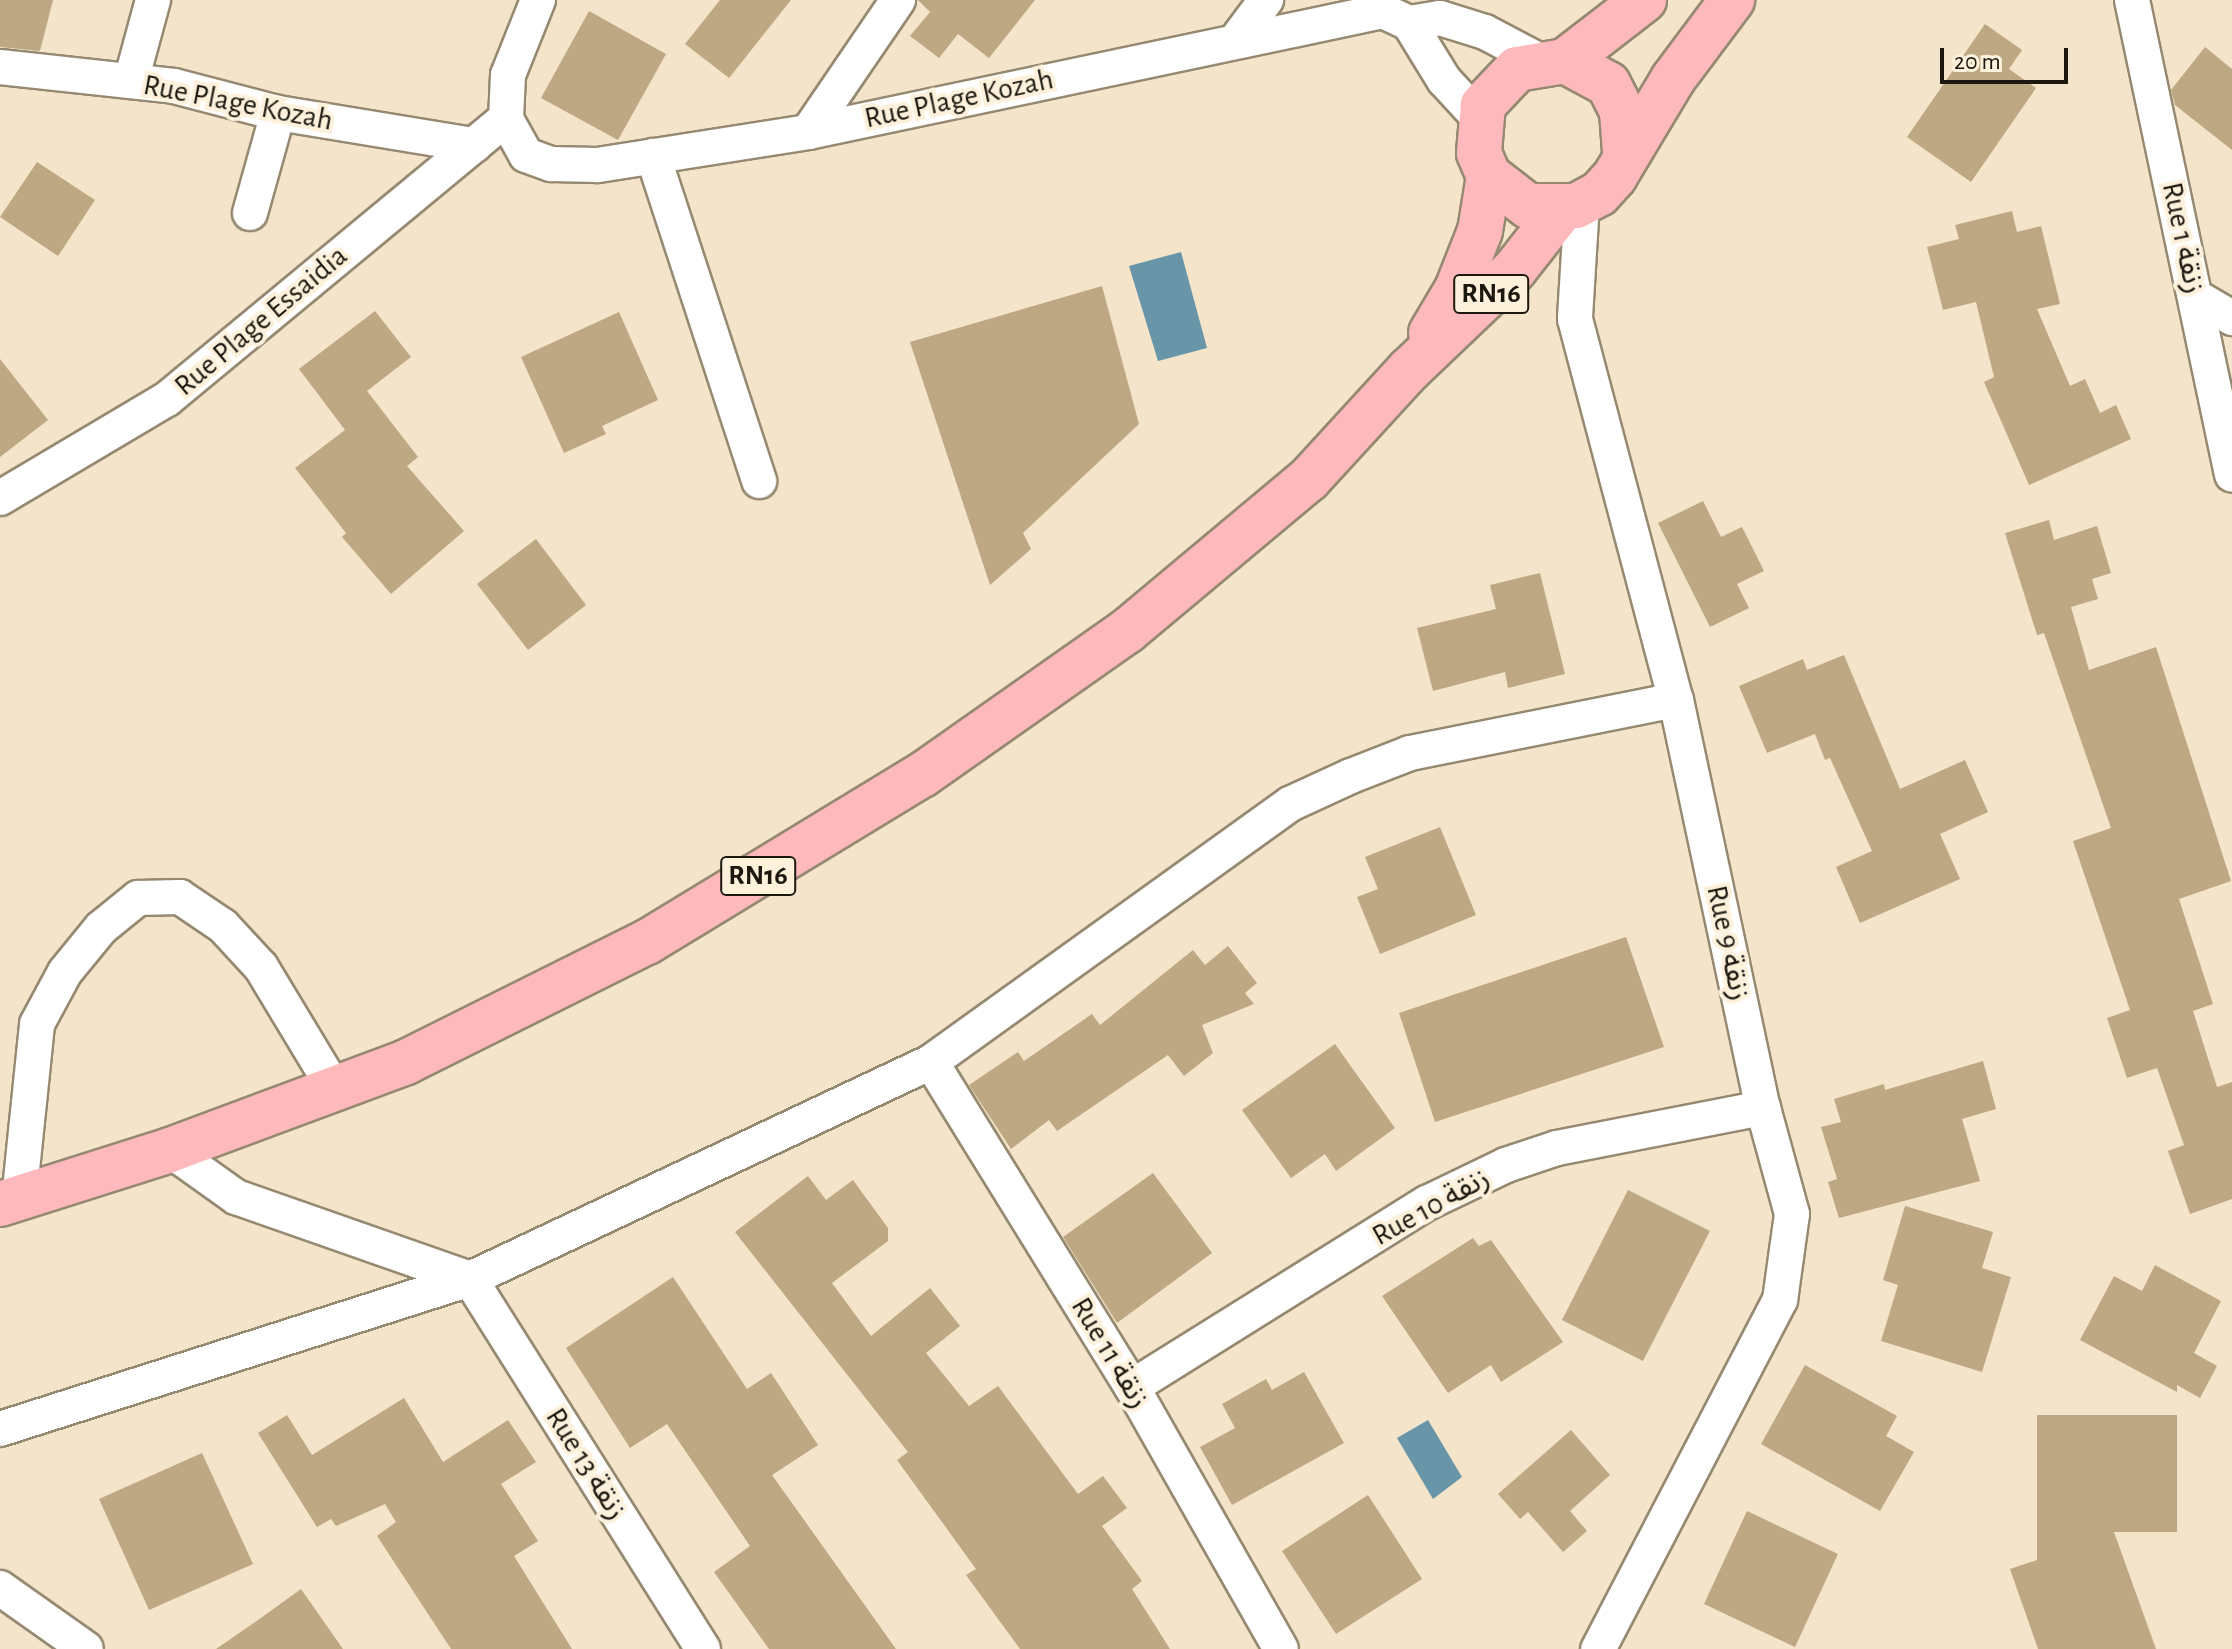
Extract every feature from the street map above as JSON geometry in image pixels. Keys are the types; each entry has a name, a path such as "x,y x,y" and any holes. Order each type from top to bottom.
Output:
{"main road":[{"name":"RN16","path":"1409,370 1457,289 1480,231 1489,176 1479,153 1480,119 1497,84 1517,69 1552,61 1644,0"},
{"name":"RN16","path":"10,1201 170,1150 406,1062 647,942 934,767 1127,631 1227,551 1309,479 1409,370 1515,269 1573,206 1615,176 1625,153 1732,0"},
{"path":"1552,61 1608,84 1622,111 1625,153"},
{"path":"1489,176 1528,206 1573,206"}],"street":[{"path":"131,81 153,0"},
{"path":"510,129 508,75 538,0"},
{"path":"808,132 898,0"},
{"path":"1237,39 1266,0"},
{"name":"Rue 1 زنقة","path":"2132,0 2196,297 2222,385 2232,475"},
{"path":"1390,11 1444,80 1480,119"},
{"name":"Rue Plage Kozah","path":"510,129 526,155 551,164 598,165 808,132 1237,39 1390,11 1440,18 1485,32 1552,61"},
{"name":"Rue Plage Kozah","path":"0,67 174,86 278,113 474,145"},
{"path":"250,213 278,113"},
{"name":"Rue Plage Essaidia","path":"0,498 167,399 474,145 510,129"},
{"path":"653,156 759,481"},
{"name":"Rue 9 زنقة","path":"1573,206 1575,319 1676,700 1763,1108 1792,1214 1780,1300 1598,1649"},
{"path":"2196,297 2232,318"},
{"path":"0,1429 470,1279 931,1062 1290,804 1410,753 1676,700"},
{"path":"10,1201 37,1024 65,972 101,928 138,898 180,897 223,926 261,967 334,1088"},
{"name":"Rue 11 زنقة","path":"931,1062 1132,1387 1281,1649"},
{"name":"Rue 10 زنقة","path":"1132,1387 1427,1203 1506,1165 1557,1148 1763,1108"},
{"path":"170,1150 236,1197 470,1279"},
{"name":"Rue 13 زنقة","path":"470,1279 703,1649"},
{"path":"0,1588 86,1649"}],"water":[{"path":"1181,252 1207,348 1158,361 1129,266"},
{"path":"1428,1420 1462,1477 1433,1499 1397,1438"}],"building":[{"path":"0,0 53,0 40,51 0,47"},
{"path":"720,0 791,0 729,78 685,44"},
{"path":"918,0 1035,0 989,58 958,34 939,58 910,36 930,12"},
{"path":"589,11 666,54 618,140 541,98"},
{"path":"1985,24 2022,50 2009,69 2036,88 1971,182 1907,137"},
{"path":"2205,47 2232,69 2232,150 2175,105 2171,90"},
{"path":"37,162 95,200 58,256 0,217"},
{"path":"2012,211 2017,232 2041,226 2060,304 2037,309 2070,386 2085,379 2100,413 2116,405 2131,439 2029,485 1984,382 1994,377 1976,302 1943,310 1927,247 1959,239 1955,225"},
{"path":"1102,286 1139,424 1023,533 1031,549 990,585 910,342"},
{"path":"375,311 411,357 367,391 418,457 407,466 464,531 391,594 342,537 346,533 295,468 345,430 299,369"},
{"path":"619,312 658,400 602,426 606,434 564,453 521,357"},
{"path":"0,359 48,420 0,457"},
{"path":"1703,501 1721,537 1742,527 1764,571 1737,584 1749,608 1710,627 1658,523"},
{"path":"2049,520 2054,540 2097,526 2111,573 2092,579 2098,599 2071,607 2089,670 2156,647 2231,881 2179,899 2213,1004 2193,1011 2217,1087 2232,1082 2232,1199 2190,1214 2168,1151 2184,1145 2157,1068 2127,1078 2107,1018 2130,1010 2073,841 2111,828 2044,633 2037,635 2005,533"},
{"path":"536,539 586,605 528,650 477,584"},
{"path":"1540,573 1565,674 1508,688 1505,672 1433,691 1417,628 1496,609 1490,585"},
{"path":"1844,655 1900,789 1965,760 1988,812 1940,834 1960,879 1860,923 1836,867 1872,851 1830,758 1825,760 1815,734 1767,753 1739,686 1803,659 1807,670"},
{"path":"1440,827 1476,915 1380,954 1357,897 1378,889 1365,857"},
{"path":"1626,937 1664,1047 1435,1122 1399,1013"},
{"path":"1228,946 1257,983 1245,993 1254,1004 1202,1025 1213,1053 1184,1076 1168,1055 1057,1131 1049,1120 1011,1149 969,1085 1018,1052 1024,1061 1092,1014 1100,1025 1193,950 1205,965"},
{"path":"1335,1044 1395,1128 1336,1171 1325,1154 1291,1178 1242,1110"},
{"path":"1983,1061 1996,1109 1962,1119 1980,1181 1839,1218 1828,1182 1837,1179 1821,1127 1841,1122 1834,1099 1884,1084 1885,1090"},
{"path":"1153,1173 1212,1253 1117,1323 1063,1237"},
{"path":"808,1176 826,1200 853,1180 888,1228 888,1241 832,1283 871,1336 930,1288 960,1326 926,1353 969,1406 998,1386 1078,1494 1103,1476 1127,1508 1102,1526 1142,1581 1132,1589 1170,1649 1020,1649 966,1575 976,1569 897,1460 908,1452 735,1232"},
{"path":"1628,1190 1710,1231 1643,1361 1562,1320"},
{"path":"1905,1206 1993,1232 1982,1268 2011,1277 1982,1372 1881,1341 1898,1285 1883,1280"},
{"path":"1473,1238 1479,1246 1491,1240 1563,1342 1501,1382 1491,1365 1448,1393 1382,1296"},
{"path":"2155,1265 2221,1301 2194,1353 2217,1366 2200,1398 2177,1385 2177,1392 2080,1340 2114,1276 2142,1291"},
{"path":"673,1277 747,1389 771,1373 818,1445 772,1475 896,1649 769,1649 714,1572 750,1546 667,1424 630,1448 566,1348"},
{"path":"1805,1365 1897,1416 1886,1436 1914,1452 1880,1511 1761,1444"},
{"path":"1304,1372 1344,1443 1232,1505 1200,1447 1235,1428 1222,1404 1266,1379 1272,1390"},
{"path":"404,1398 443,1462 508,1420 536,1462 501,1484 538,1541 514,1556 572,1649 451,1649 377,1536 396,1522 385,1504 336,1526 331,1519 317,1527 258,1433 287,1415 312,1455"},
{"path":"2037,1415 2177,1415 2177,1532 2114,1532 2156,1649 2038,1649 2010,1569 2037,1560"},
{"path":"1571,1430 1610,1475 1570,1511 1587,1531 1563,1552 1528,1512 1520,1519 1498,1494"},
{"path":"202,1453 253,1564 149,1610 99,1499"},
{"path":"1368,1495 1422,1579 1336,1634 1282,1551"},
{"path":"1747,1511 1838,1554 1795,1647 1704,1604"},
{"path":"301,1589 343,1649 216,1649 258,1620"}]}
